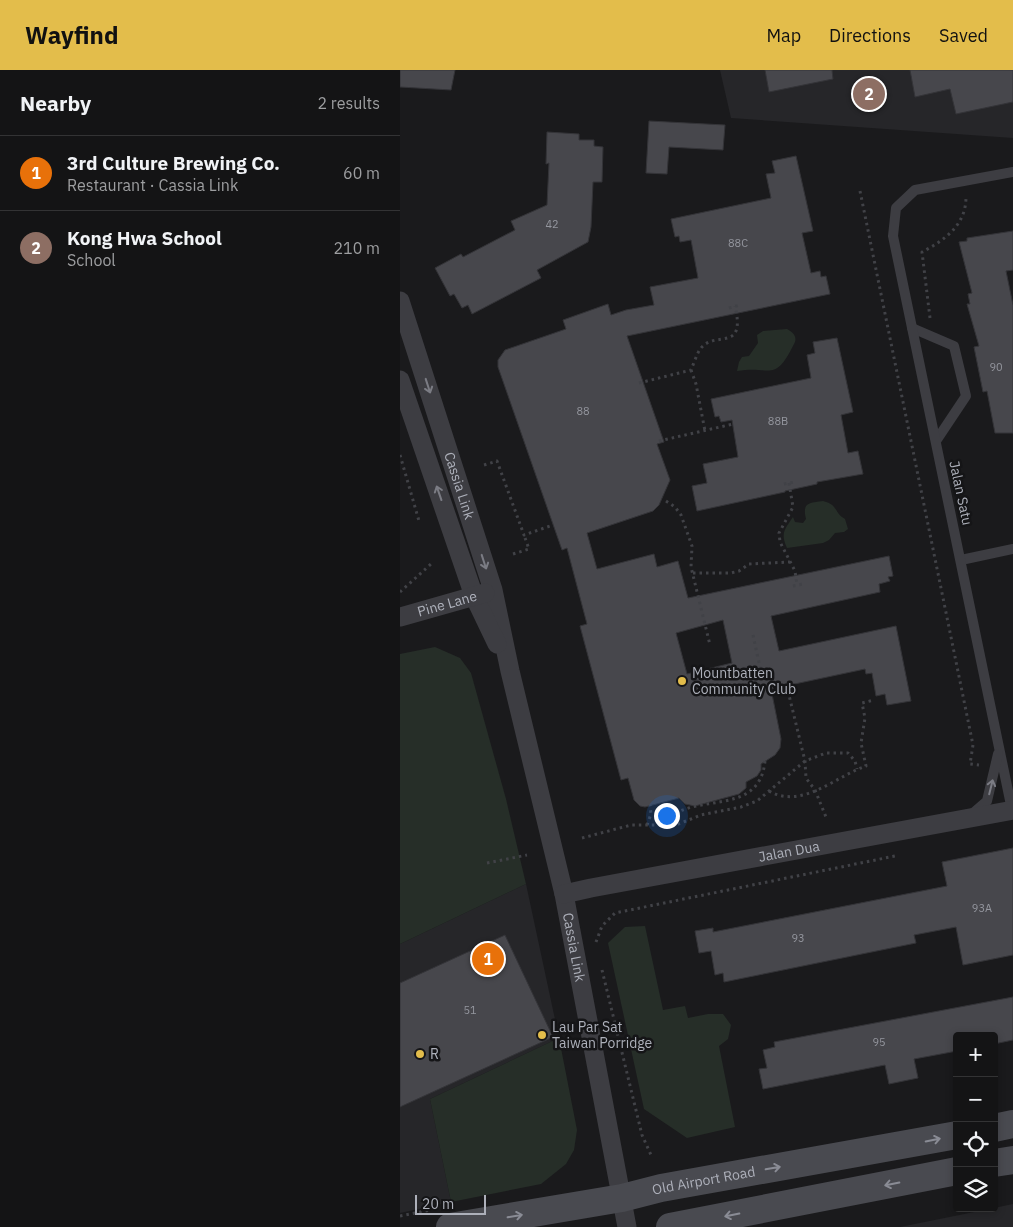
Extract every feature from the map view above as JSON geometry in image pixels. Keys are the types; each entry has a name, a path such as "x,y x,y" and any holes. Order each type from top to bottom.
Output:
{"main road":[{"path":"998,1127 1013,1124"},
{"name":"Old Airport Road","path":"450,1227 622,1198 661,1188 953,1136"},
{"path":"998,1162 1013,1160"},
{"path":"670,1227 953,1172"}],"street":[{"name":"Cassia Link","path":"400,301 493,590 510,671 564,894 627,1227"},
{"name":"Cassia Link","path":"400,380 474,596 510,671"},
{"name":"Pine Lane","path":"400,617 493,590"},
{"name":"Jalan Dua","path":"564,894 1012,810"}],"lane":[{"path":"964,181 1013,172"},
{"name":"Jalan Satu","path":"964,181 915,190 896,208 893,236 1012,810"},
{"path":"912,328 954,346 966,396 936,441"},
{"path":"961,560 1013,548"},
{"path":"967,818 987,801 999,747"}],"path":[{"path":"932,336 922,252 941,242 956,229 963,215 966,199 964,181"},
{"path":"860,191 973,745 970,764"},
{"path":"729,308 740,305"},
{"path":"705,431 696,384 690,370 701,347 734,334 738,327 735,306"},
{"path":"638,383 690,370"},
{"path":"658,441 732,424"},
{"path":"400,455 419,521"},
{"path":"484,464 497,461 529,549 513,554"},
{"path":"784,484 794,482"},
{"path":"789,483 793,507 779,533 780,542 794,571 797,584"},
{"path":"666,501 681,515 692,546 691,567 710,645"},
{"path":"524,535 553,525"},
{"path":"693,573 730,573 739,571 749,564 790,562"},
{"path":"400,592 431,564"},
{"path":"792,586 802,584"},
{"path":"752,635 761,672"},
{"path":"788,691 806,778 815,790 826,817"},
{"path":"769,791 785,797 800,796 857,768 866,766 861,744 865,718 862,703 874,700"},
{"path":"582,838 630,825 676,825 701,815 757,802 804,761 826,753 848,753 855,761 857,768"},
{"path":"660,826 664,820 674,814 690,808 734,800 746,795 757,786 763,774 764,761"},
{"path":"647,824 651,814 650,806"},
{"path":"596,943 602,926 614,913 904,854"},
{"path":"487,863 527,855"},
{"path":"600,962 642,1135 650,1155"}],"shaded area":[{"path":"720,70 1013,70 1013,138 731,118"},
{"path":"787,329 794,335 795,341 782,364 776,369 771,370 737,371 742,357 749,356 758,343 757,335 763,331"},
{"path":"823,501 834,507 845,519 848,529 844,532 835,533 829,540 823,543 787,548 784,535 793,517 795,522 803,523 806,519 806,506 810,503"},
{"path":"435,647 460,658 471,673 506,799 526,884 400,944 400,654"},
{"path":"526,884 559,1038 430,1099 451,1202 400,1213 400,944"},
{"path":"645,926 663,1010 685,1006 688,1018 708,1014 723,1014 731,1025 728,1039 719,1046 735,1127 687,1138 644,1109 608,943 625,927"},
{"path":"559,1038 577,1130 574,1150 566,1164 541,1184 451,1202 430,1099"},
{"path":"1013,1204 1013,1227 900,1227 974,1212 998,1212 998,1207"}],"building":[{"path":"400,70 455,70 451,90 400,87"},
{"path":"765,70 832,70 833,79 769,92"},
{"path":"910,70 1013,70 1013,102 956,114 950,89 915,97"},
{"path":"649,121 725,125 723,150 669,147 667,174 646,173"},
{"path":"547,132 579,134 579,140 594,140 594,146 603,147 602,182 593,182 591,227 588,242 537,270 541,278 472,314 468,305 462,308 454,294 450,296 435,268 461,254 463,257 515,230 511,221 547,205 549,163 546,164"},
{"path":"796,156 813,231 802,233 811,273 820,271 821,277 826,276 830,294 627,336 664,442 657,444 670,480 659,505 653,511 587,533 597,569 654,554 657,567 678,561 688,598 889,556 893,576 888,577 890,581 879,584 880,592 771,616 779,651 896,626 911,701 887,705 885,694 876,696 872,673 866,674 865,669 771,689 781,739 780,748 775,755 761,764 761,770 757,776 746,782 746,788 739,794 695,806 685,804 679,798 645,807 640,806 634,800 628,778 621,780 580,626 587,624 567,548 562,550 498,367 498,360 505,350 566,329 563,320 608,304 611,315 654,305 650,287 698,278 691,240 680,242 679,236 675,237 671,219 771,198 766,174 775,173 772,161","holes":["723,620 732,663 687,674 676,633"]},
{"path":"1013,231 1013,270 1006,271 1013,305 1013,433 995,433 987,391 983,392 974,347 979,346 967,304 970,304 968,294 972,293 959,242 967,241 967,238"},
{"path":"837,338 853,412 841,415 848,453 858,451 863,474 817,482 817,484 785,492 697,511 692,486 707,483 703,464 738,457 732,420 721,422 719,416 715,417 711,399 811,378 807,355 815,353 813,342"},
{"path":"1013,848 1013,955 963,965 956,927 914,935 916,943 724,982 723,973 715,975 711,951 699,953 695,931 713,928 713,932 947,886 942,862"},
{"path":"505,935 553,1037 400,1107 400,983"},
{"path":"1013,997 1013,1040 998,1043 998,1032 953,1032 953,1052 914,1059 918,1078 889,1084 885,1065 763,1089 759,1069 767,1068 763,1050 775,1047 774,1042"}],"place":[{"name":"Kong Hwa School","path":"869,94"},
{"name":"Mountbatten Community Club","path":"682,681"},
{"name":"3rd Culture Brewing Co.","path":"488,959"},
{"name":"Lau Par Sat Taiwan Porridge","path":"542,1035"},
{"name":"R","path":"420,1054"}]}
